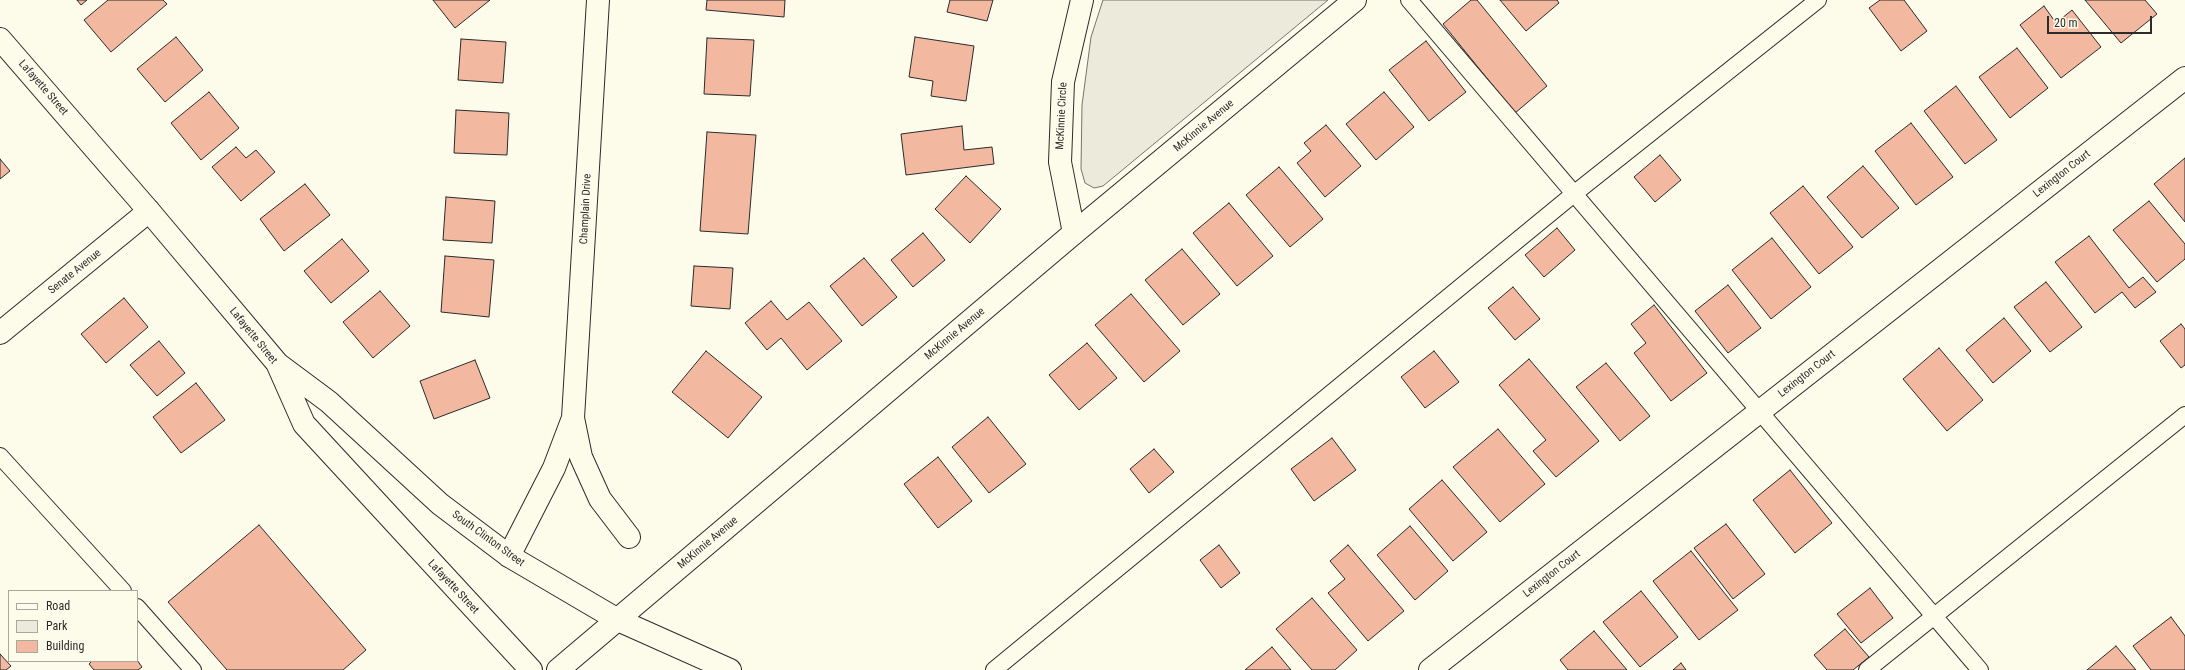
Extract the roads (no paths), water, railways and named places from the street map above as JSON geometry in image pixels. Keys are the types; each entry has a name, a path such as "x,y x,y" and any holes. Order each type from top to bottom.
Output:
{"main road":[{"name":"McKinnie Circle","path":"1074,233 1060,162 1063,82 1082,0"},
{"name":"McKinnie Avenue","path":"558,670 1074,233 1355,0"},
{"name":"Champlain Drive","path":"596,2 573,418 581,457 600,499 629,537"},
{"name":"Lafayette Street","path":"0,38 149,211 277,364 304,424 531,670"},
{"name":"Lexington Court","path":"1430,670 2185,78"},
{"name":"Senate Avenue","path":"0,333 149,211"},
{"name":"South Clinton Street","path":"277,364 330,402 440,504 509,556 618,620 730,670"},
{"name":"Champlain Drive","path":"509,556 554,468 573,418"}],"lane":[{"path":"1409,0 1575,193 1933,617 1980,670"},
{"path":"994,670 1575,193 1818,0"},
{"path":"1867,670 2185,415"},
{"path":"0,456 122,590"},
{"path":"138,608 193,670"}]}
